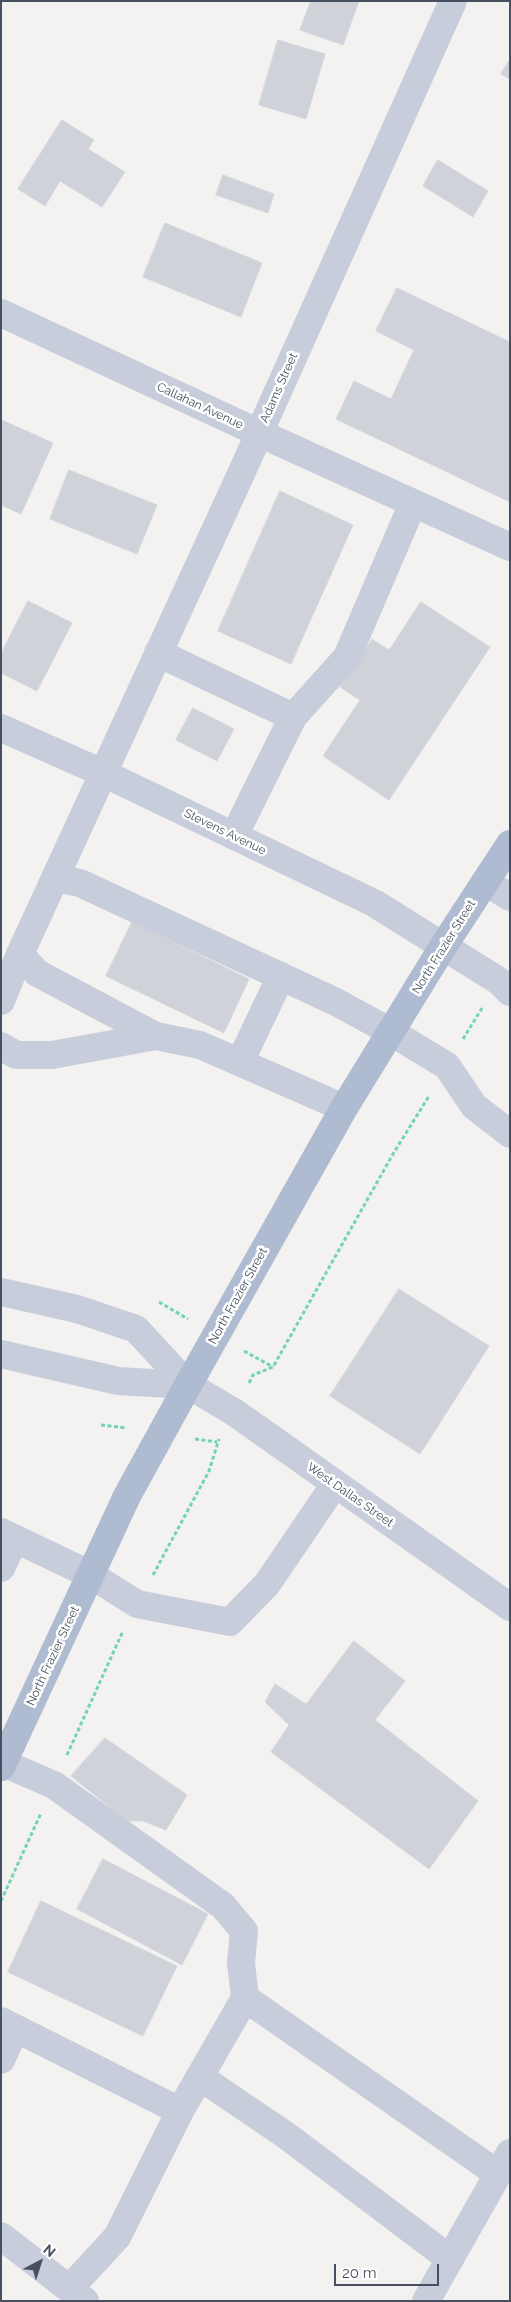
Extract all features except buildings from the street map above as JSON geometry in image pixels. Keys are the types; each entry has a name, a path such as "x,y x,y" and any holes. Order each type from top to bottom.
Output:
{"main road":[{"name":"North Frazier Street","path":"2,1765 127,1496 188,1385 344,1108 444,945 510,844"}],"street":[{"name":"Adams Street","path":"1,1001 20,954 259,433 452,1"},
{"name":"Callahan Avenue","path":"1,313 510,547"},
{"path":"234,836 293,717 347,657 414,503"},
{"path":"158,653 293,717"},
{"name":"Stevens Avenue","path":"3,734 103,773 374,903 499,980 510,992"},
{"path":"55,878 80,883 336,1002 391,1032 447,1066 474,1106 510,1134"},
{"path":"485,882 510,897"},
{"path":"20,954 38,973 156,1036 200,1045 344,1108"},
{"path":"240,1062 281,976"},
{"path":"1,1046 16,1056 52,1055 156,1036"},
{"name":"West Dallas Street","path":"1,1292 77,1309 136,1329 188,1385 234,1412 510,1607"},
{"name":"West Dallas Street","path":"1,1354 118,1381 188,1385"},
{"path":"1,1568 8,1536 91,1575 137,1604 230,1622 267,1584 335,1484"},
{"path":"1,2236 78,2294 117,2237 180,2111 245,1998 242,1963 244,1930 223,1906 54,1785 2,1765"},
{"path":"245,1998 504,2163 426,2301"},
{"path":"1,2060 8,2025 180,2111"},
{"path":"200,2077 287,2136 450,2258"}]}
